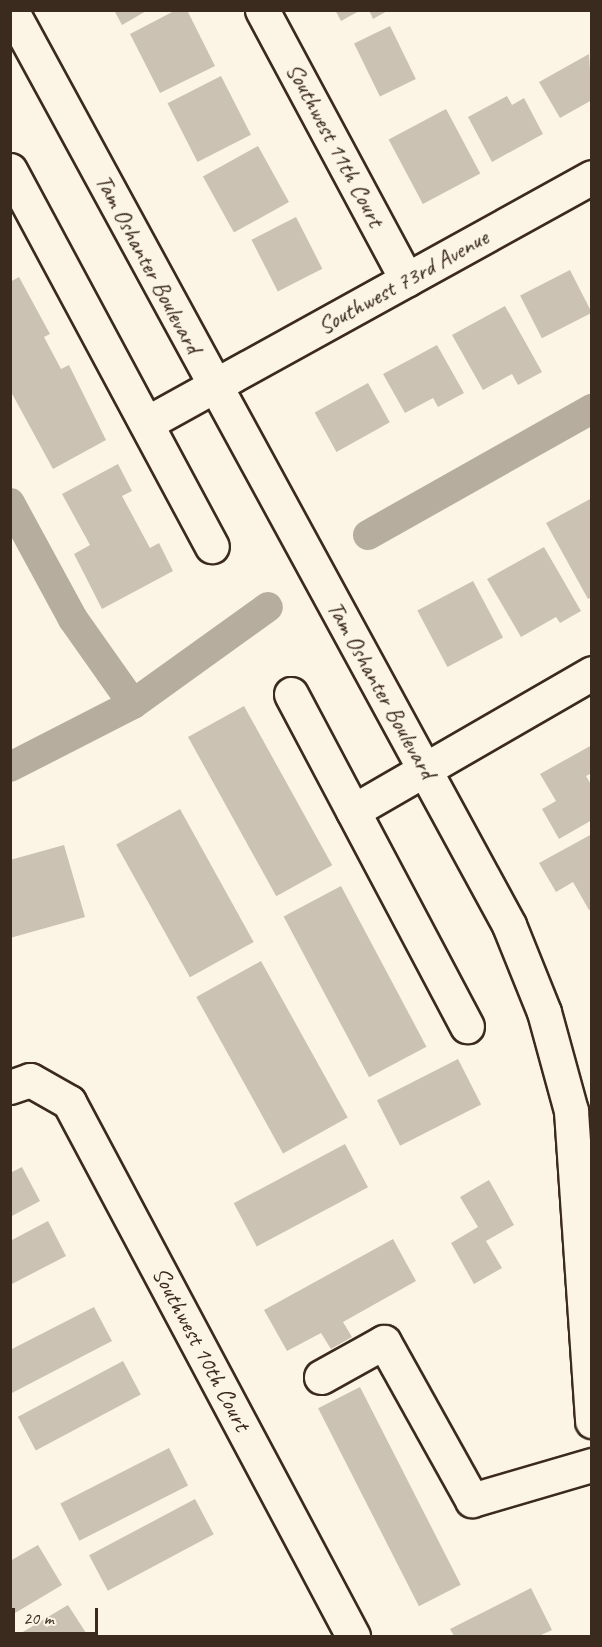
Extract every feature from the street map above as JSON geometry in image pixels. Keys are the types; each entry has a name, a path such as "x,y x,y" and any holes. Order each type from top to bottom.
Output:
{"street":[{"name":"Tam Oshanter Boulevard","path":"11,10 508,925 544,1012 571,1111 591,1420"},
{"name":"Southwest 11th Court","path":"262,10 407,280"},
{"path":"10,170 212,546"},
{"name":"Southwest 73rd Avenue","path":"147,423 591,177"},
{"path":"353,811 591,673"},
{"path":"291,693 467,1026"},
{"name":"Southwest 10th Court","path":"20,1083 69,1102 353,1636"},
{"path":"321,1377 384,1342 472,1500 591,1465"}],"building":[{"path":"114,10 148,10 122,25"},
{"path":"176,10 187,10 215,66 160,93 130,34"},
{"path":"335,10 361,10 341,21"},
{"path":"369,10 389,10 373,19"},
{"path":"390,26 416,79 380,97 354,44"},
{"path":"589,54 592,100 560,118 539,82"},
{"path":"221,76 251,135 198,162 168,103"},
{"path":"507,96 512,105 524,98 543,134 492,162 468,117"},
{"path":"446,109 480,173 423,204 389,140"},
{"path":"258,146 289,202 234,233 203,177"},
{"path":"296,217 322,269 278,291 251,240"},
{"path":"570,270 592,313 542,338 520,295"},
{"path":"19,277 50,334 44,337 61,369 69,365 106,440 53,469 10,390 10,282"},
{"path":"505,306 542,372 518,385 512,374 483,390 452,335"},
{"path":"437,345 464,393 438,407 433,398 405,413 383,374"},
{"path":"368,383 390,422 336,452 315,413"},
{"path":"118,464 132,491 122,496 150,548 159,543 173,571 102,609 74,554 90,545 62,494"},
{"path":"592,498 592,597 588,599 546,523"},
{"path":"544,547 581,611 560,623 556,617 521,637 487,579"},
{"path":"473,581 503,638 447,667 417,611"},
{"path":"244,706 332,865 276,896 188,737"},
{"path":"592,745 592,773 586,776 592,786 592,820 559,839 542,809 556,801 540,774"},
{"path":"180,809 254,942 190,977 116,844"},
{"path":"592,834 592,909 589,910 573,882 556,892 539,863"},
{"path":"64,845 85,917 10,938 10,860"},
{"path":"341,886 426,1047 369,1077 284,917"},
{"path":"261,961 348,1118 283,1153 196,997"},
{"path":"458,1059 481,1104 400,1146 377,1100"},
{"path":"345,1144 368,1187 257,1246 234,1203"},
{"path":"22,1167 40,1201 10,1217 10,1173"},
{"path":"489,1180 514,1225 486,1241 502,1268 474,1284 451,1243 478,1227 460,1197"},
{"path":"48,1221 66,1256 10,1285 10,1241"},
{"path":"393,1239 416,1281 343,1322 352,1337 331,1349 321,1333 287,1351 264,1310"},
{"path":"94,1307 112,1341 10,1394 10,1350"},
{"path":"123,1361 141,1395 36,1450 18,1417"},
{"path":"360,1387 461,1585 419,1606 318,1408"},
{"path":"169,1448 188,1485 79,1541 60,1503"},
{"path":"195,1499 214,1534 108,1591 89,1555"},
{"path":"38,1545 62,1585 10,1616 10,1561"},
{"path":"531,1588 552,1630 539,1636 454,1636 450,1629"},
{"path":"68,1605 88,1636 16,1636"}],"waterway":[{"path":"368,535 592,409"},
{"path":"10,503 73,619 133,704 268,607"},
{"path":"10,767 133,704"}]}
